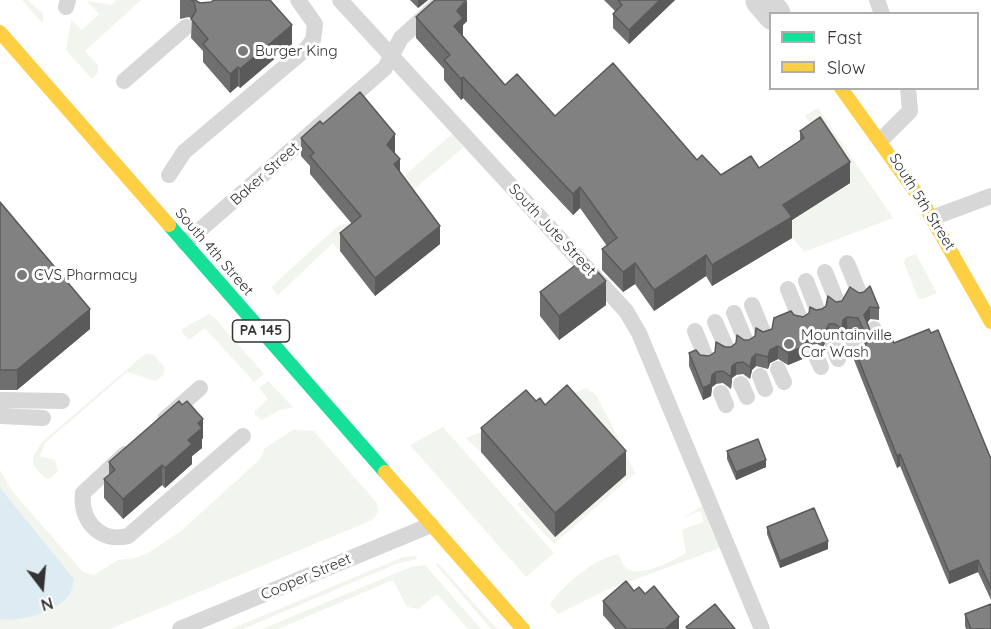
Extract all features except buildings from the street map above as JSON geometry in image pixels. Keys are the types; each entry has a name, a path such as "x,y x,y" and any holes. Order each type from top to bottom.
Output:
{"main road":[{"name":"South 4th Street","path":"0,32 523,629"},
{"name":"South 5th Street","path":"843,90 882,139 967,275 991,322"}],"street":[{"path":"762,0 772,12"}],"lane":[{"path":"169,175 184,152 307,48 312,40 315,24 298,0"},
{"name":"South Jute Street","path":"340,0 626,311 639,333 762,629"},
{"name":"Baker Street","path":"184,243 385,68 401,38 442,0"},
{"path":"124,81 186,27"},
{"path":"882,139 910,111 908,90"},
{"path":"932,218 991,196"},
{"path":"847,263 860,295"},
{"path":"825,272 838,304"},
{"path":"806,281 818,312"},
{"path":"788,289 800,319"},
{"path":"752,305 764,334"},
{"path":"734,313 746,342"},
{"path":"715,322 727,350"},
{"path":"694,331 706,358"},
{"path":"157,426 200,388"},
{"path":"0,400 62,401"},
{"path":"0,416 43,418"},
{"path":"139,441 83,493 82,511 104,536 115,539 128,536 243,436"},
{"name":"Cooper Street","path":"180,629 431,525"}],"shaded area":[{"path":"22,0 28,0 43,14 43,24"},
{"path":"116,0 141,0 85,51 98,65 98,73 92,79 66,50 71,20 82,30 99,14 87,1 112,5"},
{"path":"818,108 893,218 804,252 783,226 850,183 805,116"},
{"path":"452,134 464,147 340,251 333,243 278,295 271,287 339,225 350,223"},
{"path":"916,254 937,293 923,299 918,298 904,263 905,258"},
{"path":"209,314 264,374 254,382 205,328 189,340 182,332 182,329"},
{"path":"146,353 154,355 165,368 163,375 156,381 127,372 45,443 40,456 55,460 58,471 50,479 46,479 33,465 33,457 41,443"},
{"path":"268,381 293,407 280,410 262,420 255,415 255,411 268,399 259,388"},
{"path":"586,388 596,395 621,443 611,452 563,398"},
{"path":"526,414 481,452 466,438"},
{"path":"443,427 554,553 526,577 410,445"},
{"path":"293,430 314,431 377,503 378,513 372,520 110,629 0,629 0,470 12,491 83,572 94,575 118,560 135,558 148,553 181,531 260,459 265,448"},
{"path":"624,451 635,473 554,544 517,504 522,500 555,536"},
{"path":"0,488 74,579 70,593 58,605 28,617 8,620 0,619"},
{"path":"702,506 720,548 604,591 558,614 550,605 555,597 580,574 609,557 618,554 629,570 643,571 686,553 682,530 703,522 702,514 699,511 682,519"},
{"path":"416,556 417,559 396,564 243,629 231,629 403,557"},
{"path":"436,562 440,565 497,629 491,629"},
{"path":"425,565 481,629 468,629 437,594 419,609 407,607 393,580 278,629 262,629 411,567"}],"traffic: fast":[{"path":"169,225 385,472"}],"traffic: slow":[{"path":"0,32 169,225"},
{"path":"842,90 922,201 991,322"},
{"path":"385,472 523,629"}],"place":[{"name":"Burger King","path":"243,51"},
{"name":"CVS Pharmacy","path":"22,275"},
{"name":"Mountainville Car Wash","path":"789,344"}]}
